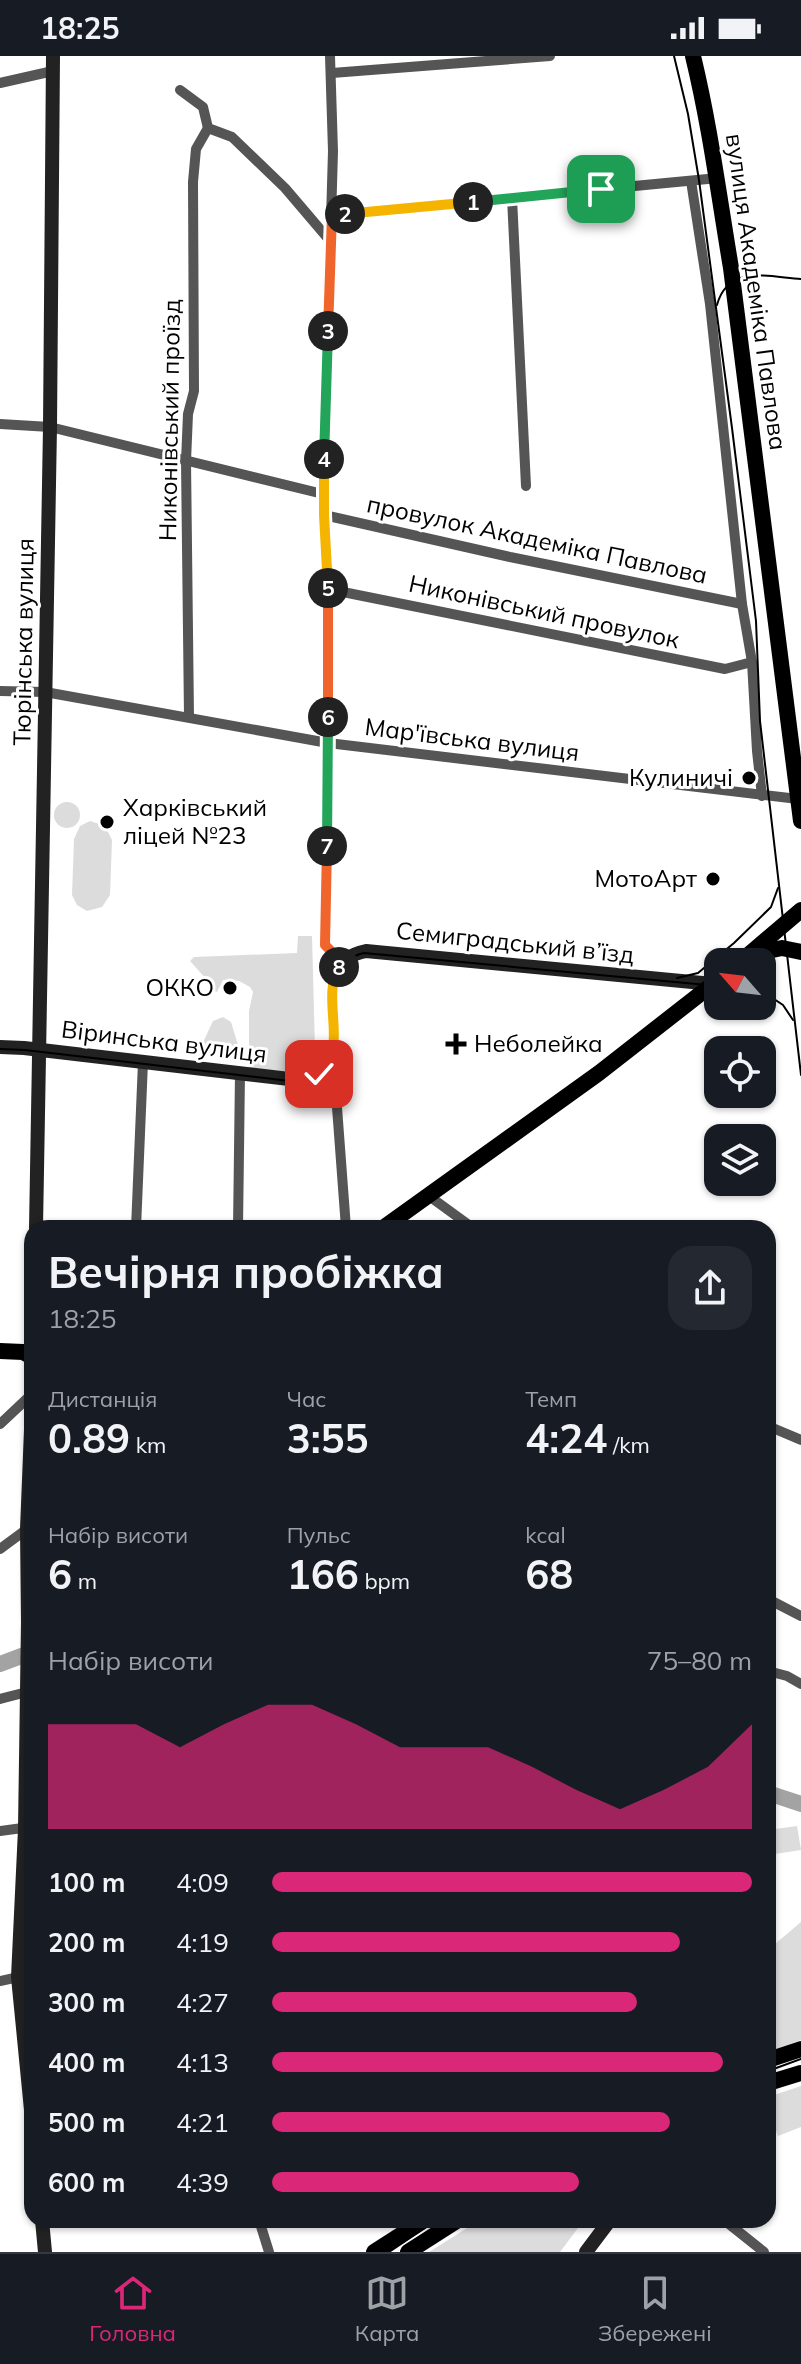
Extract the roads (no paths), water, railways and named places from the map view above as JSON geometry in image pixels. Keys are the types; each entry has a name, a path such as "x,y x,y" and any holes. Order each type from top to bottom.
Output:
{"main road":[{"name":"вулиця Академіка Павлова","path":"693,56 718,178 801,821"},
{"name":"Тюрінська вулиця","path":"36,1220 53,64"},
{"path":"757,948 801,910"},
{"path":"776,950 801,952"},
{"name":"Семиградський в’їзд","path":"342,962 366,951 704,981"},
{"path":"322,1072 333,1051 331,986 342,962"},
{"path":"394,1220 599,1073 704,991"},
{"name":"Віринська вулиця","path":"0,1047 301,1080 322,1072"},
{"path":"0,1351 24,1353"},
{"path":"776,2057 801,2049"},
{"path":"776,2081 801,2073"},
{"path":"43,2228 45,2252"},
{"path":"374,2252 412,2228"},
{"path":"408,2252 446,2228"},
{"path":"586,2252 604,2228"}],"street":[{"path":"330,56 332,215 323,494 328,589 325,945 342,962"},
{"path":"332,73 550,56"},
{"path":"0,83 53,64"},
{"path":"180,90 203,107 208,128 232,137 285,188 331,242"},
{"name":"Никонівський проїзд","path":"189,717 186,461 188,414 194,391 193,182 196,149 208,128"},
{"path":"332,215 718,178"},
{"name":"вулиця Академіка Павлова","path":"691,181 710,304 742,604 752,662 762,796"},
{"path":"512,198 526,486"},
{"path":"0,424 50,427 323,494"},
{"name":"провулок Академіка Павлова","path":"324,515 742,604"},
{"name":"Никонівський провулок","path":"328,589 725,669 752,662"},
{"name":"Мар'ївська вулиця","path":"0,691 45,692 328,743 798,799"},
{"path":"136,1220 143,1062"},
{"path":"322,1072 336,1094 345,1220"},
{"path":"238,1220 240,1073"},
{"path":"429,1196 462,1220"},
{"path":"0,1424 24,1402"},
{"path":"776,1429 801,1440"},
{"path":"0,1549 24,1531"},
{"path":"776,1603 801,1616"},
{"path":"776,1673 801,1684"},
{"path":"0,1699 24,1687"},
{"path":"0,1831 24,1828"},
{"path":"0,1981 24,1975"},
{"path":"262,2228 269,2252"},
{"path":"734,2228 764,2252"}],"waterway":[{"path":"0,1664 24,1655"},
{"path":"776,1796 801,1804"}],"tram line":[{"path":"674,56 699,180 732,428 756,621 760,721 801,1075"},
{"path":"717,305 722,292 740,278 801,279"},
{"path":"677,978 698,973 734,943 771,907 778,888"},
{"path":"0,1049 298,1082 321,1076 332,1062 335,1043 336,979 345,963 364,953 704,985"},
{"path":"776,1000 793,1020"},
{"path":"776,2068 801,2059"},
{"path":"389,2252 425,2228"}],"place":[{"name":"Кулиничі","path":"749,778"},
{"name":"Харківський ліцей №23","path":"107,822"},
{"name":"МотоАрт","path":"713,879"},
{"name":"ОККО","path":"230,988"},
{"name":"Неболейка","path":"456,1044"}]}
